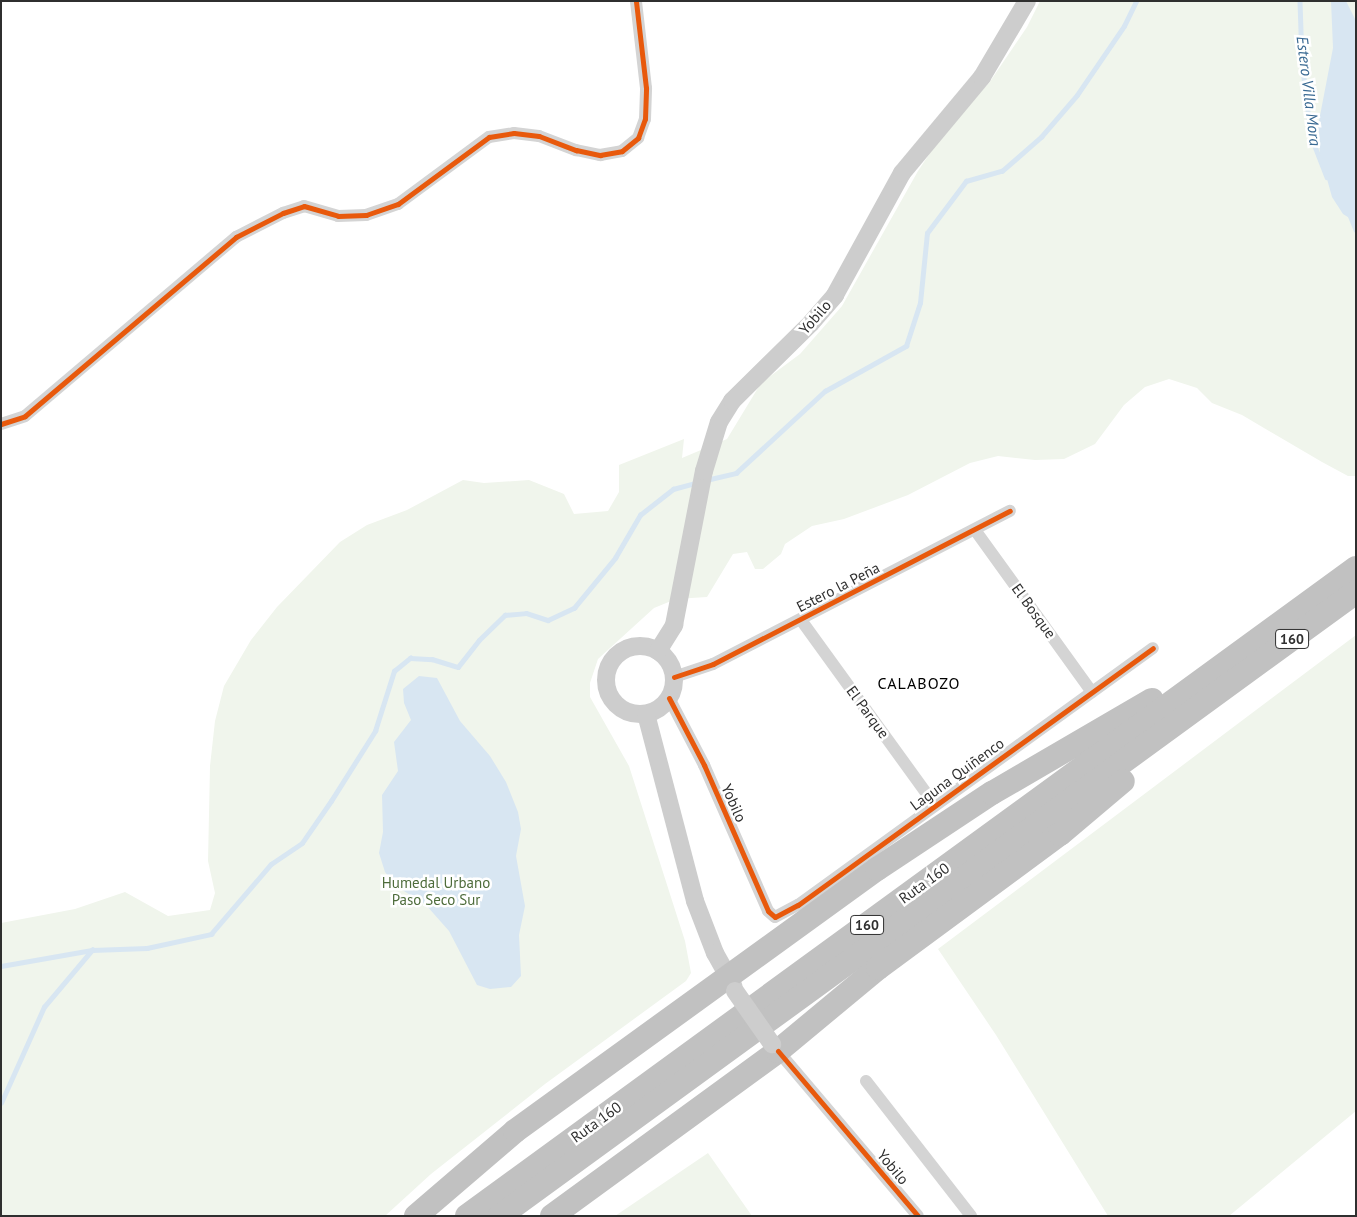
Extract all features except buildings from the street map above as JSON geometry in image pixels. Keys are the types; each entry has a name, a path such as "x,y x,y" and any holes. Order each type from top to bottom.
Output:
{"highway":[{"name":"Ruta 160","path":"467,1216 1356,568"},
{"name":"Ruta 160","path":"500,1216 1356,592"},
{"path":"416,1216 515,1131 732,985 877,869 992,793 1266,634"},
{"path":"552,1216 878,968 1060,834 1228,686"}],"main road":[{"name":"Yobilo","path":"658,651 674,625 704,471 714,432 727,409 811,323 834,295 902,173 987,71 1027,1"},
{"path":"644,646 658,651 671,665 674,677 669,698 659,708 646,714 623,710 612,699 607,685 608,670 616,656 628,648 644,646"},
{"name":"Yobilo","path":"646,714 695,901 732,985 775,1048"}],"street":[{"path":"1,424 25,416 236,237 283,213 304,206 338,216 366,215 398,204 489,137 514,133 539,136 576,150 600,155 622,151 638,138 645,119 646,88 636,1"},
{"name":"Estero la Peña","path":"674,677 713,664 1010,511"},
{"name":"El Bosque","path":"975,530 1092,692"},
{"name":"El Parque","path":"801,620 935,805"},
{"name":"Laguna Quiñenco","path":"774,917 788,912 1153,648"},
{"name":"Yobilo","path":"669,698 704,764 768,911 774,917"},
{"name":"Yobilo","path":"775,1048 918,1216"},
{"path":"866,1081 971,1216"}],"green space":[{"name":"Humedal Urbano Paso Seco Sur","path":"1040,1 1356,1 1356,476 1348,476 1242,415 1212,403 1197,388 1169,379 1145,387 1124,405 1095,444 1064,459 1035,460 998,456 970,463 908,495 844,519 812,526 785,544 781,554 763,569 755,569 747,552 733,554 707,597 676,599 654,608 598,659 590,683 590,697 629,766 685,941 691,973 686,981 545,1084 431,1174 385,1216 1,1216 1,923 75,909 125,892 168,916 210,910 215,893 208,861 210,766 215,721 224,686 251,640 277,607 340,542 367,525 407,510 463,480 484,483 529,480 564,494 574,514 608,511 619,492 619,465 684,439 682,458 727,439 761,383 800,354 842,306 918,171 952,120 989,83 1027,27"},
{"path":"1356,635 1356,1111 1229,1216 1108,1216 996,1035 938,949"},
{"path":"708,1153 752,1216 615,1216"}],"shaded area":[{"path":"1331,1 1346,1 1356,21 1356,222 1343,214 1332,197 1320,154 1318,126 1333,48"},
{"path":"419,676 437,678 460,721 490,756 506,782 518,812 521,829 516,856 525,906 519,935 521,976 511,987 490,989 477,985 449,931 426,905 396,886 385,872 379,853 383,832 382,795 398,771 394,742 411,720 404,703 403,689"}],"waterway":[{"path":"706,480 736,473 825,391 906,346 920,303 927,233 966,181 1002,171 1041,137 1077,95 1124,26 1136,1"},
{"name":"Estero Villa Mora","path":"1300,1 1302,61 1311,136 1327,177"},
{"name":"Estero Villa Mora","path":"1350,215 1356,230"},
{"path":"1,966 92,950 147,948 211,934 271,864 302,843 375,731 394,671 410,658 432,659 458,667 479,640 505,615 526,613 548,620 574,608 615,558 640,515 673,489 696,483"},
{"path":"1,1103 44,1007 92,950"}],"cycle path":[{"path":"1,424 25,416 236,237 283,213 304,206 338,216 366,215 398,204 489,137 514,133 539,136 576,150 600,155 622,151 638,138 645,119 646,88 636,1"},
{"path":"674,677 713,664 1010,511"},
{"path":"669,698 704,765 768,911 775,917 798,905 1153,648"},
{"path":"778,1051 918,1216"}],"district":[{"name":"CALABOZO","path":"919,683"}]}
